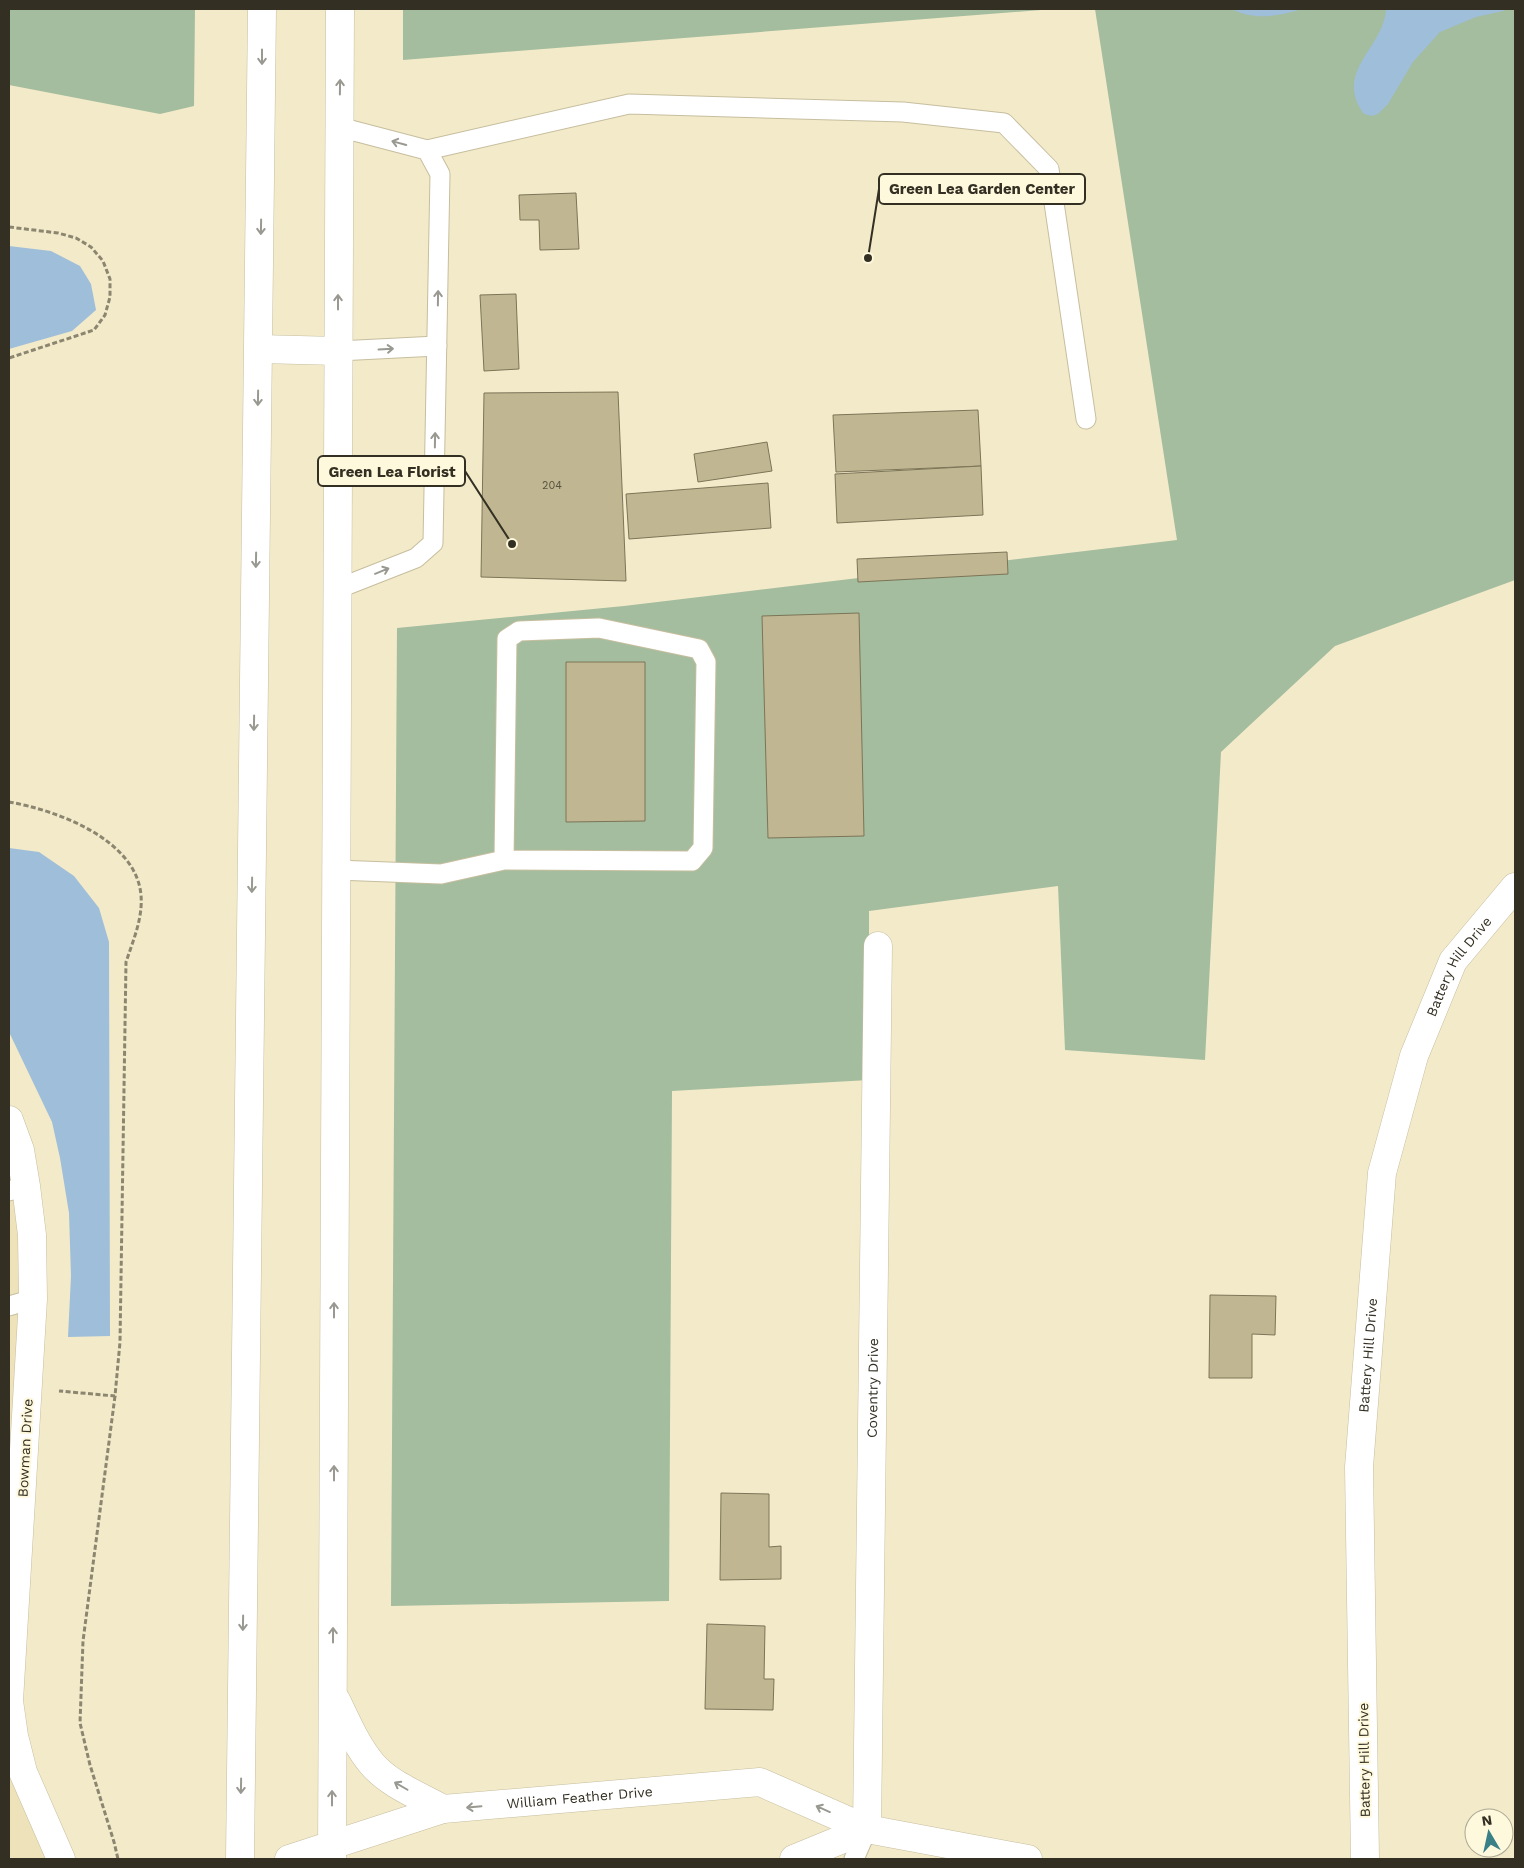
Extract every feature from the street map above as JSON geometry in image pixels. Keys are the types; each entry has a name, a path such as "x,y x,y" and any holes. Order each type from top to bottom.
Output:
{"main road":[{"path":"240,1859 262,9"},
{"path":"332,1853 340,9"},
{"path":"259,349 338,351"},
{"name":"Battery Hill Drive","path":"1365,1859 1359,1467 1382,1173 1414,1056 1453,961 1515,887"},
{"name":"Coventry Drive","path":"867,1829 878,946"},
{"name":"Bowman Drive","path":"9,1120 20,1150 17,1188 32,1235 21,1302 28,1388 9,1701 14,1736 23,1772 61,1859"},
{"path":"333,1693 357,1743 373,1765 395,1783 443,1809"},
{"name":"William Feather Drive","path":"288,1859 332,1853 443,1809 760,1782 867,1829 1028,1859"},
{"path":"794,1859 867,1829"}],"lane":[{"path":"339,127 428,150 629,104 903,112 1004,123 1049,169 1086,419"},
{"path":"337,590 416,558 433,543 440,174 428,150"},
{"path":"338,351 437,346"},
{"path":"336,870 441,874 504,860 692,861 703,848 706,662 699,649 599,628 519,631 507,639 504,860"},
{"path":"854,1859 867,1829"}],"path":[{"path":"9,228 58,233 76,238 92,247 103,262 110,279 110,298 105,315 94,330 9,358"},
{"path":"9,802 32,806 64,817 117,848 134,871 141,894 140,913 126,962 120,1342 115,1396 83,1641 80,1723 90,1765 118,1859"},
{"path":"28,1388 115,1396"}],"shaded area":[{"path":"9,1120 26,1186 9,1701"},
{"path":"9,1701 61,1859 9,1859"}],"green space":[{"path":"9,9 195,9 194,106 160,114 9,85"},
{"path":"403,9 1053,9 403,60"},
{"path":"1095,9 1515,9 1515,580 1335,646 1221,752 1205,1060 1065,1050 1058,886 869,911 869,1080 672,1091 669,1601 391,1606 397,628 624,606 1177,540"}],"water":[{"path":"1232,9 1302,9 1285,14 1258,16 1240,13"},
{"path":"1386,9 1505,9 1476,17 1440,32 1413,62 1388,104 1378,114 1372,116 1364,114 1356,99 1354,85 1357,72 1383,23"},
{"path":"9,246 51,251 80,266 91,284 96,310 72,331 9,349"},
{"path":"9,848 39,852 74,876 99,908 109,942 110,1336 68,1337 71,1276 69,1213 60,1158 52,1122 9,1032"}],"building":[{"path":"576,193 579,249 540,250 539,220 520,220 519,195"},
{"path":"516,294 519,369 484,371 480,295"},
{"path":"618,392 626,581 481,577 484,393"},
{"path":"978,410 981,466 836,472 833,415"},
{"path":"767,442 772,471 698,482 694,454"},
{"path":"981,466 983,515 837,523 835,474"},
{"path":"768,483 771,528 629,539 626,494"},
{"path":"1007,552 1008,574 858,582 857,559"},
{"path":"859,613 864,836 768,838 762,616"},
{"path":"566,662 645,662 645,821 566,822"},
{"path":"1210,1295 1276,1296 1275,1335 1252,1334 1252,1378 1209,1378"},
{"path":"721,1493 769,1494 769,1547 781,1546 781,1579 720,1580"},
{"path":"707,1624 765,1626 764,1679 774,1679 773,1710 705,1709"}],"place":[{"name":"Green Lea Garden Center","path":"868,258"},
{"name":"Green Lea Florist","path":"512,544"}]}
